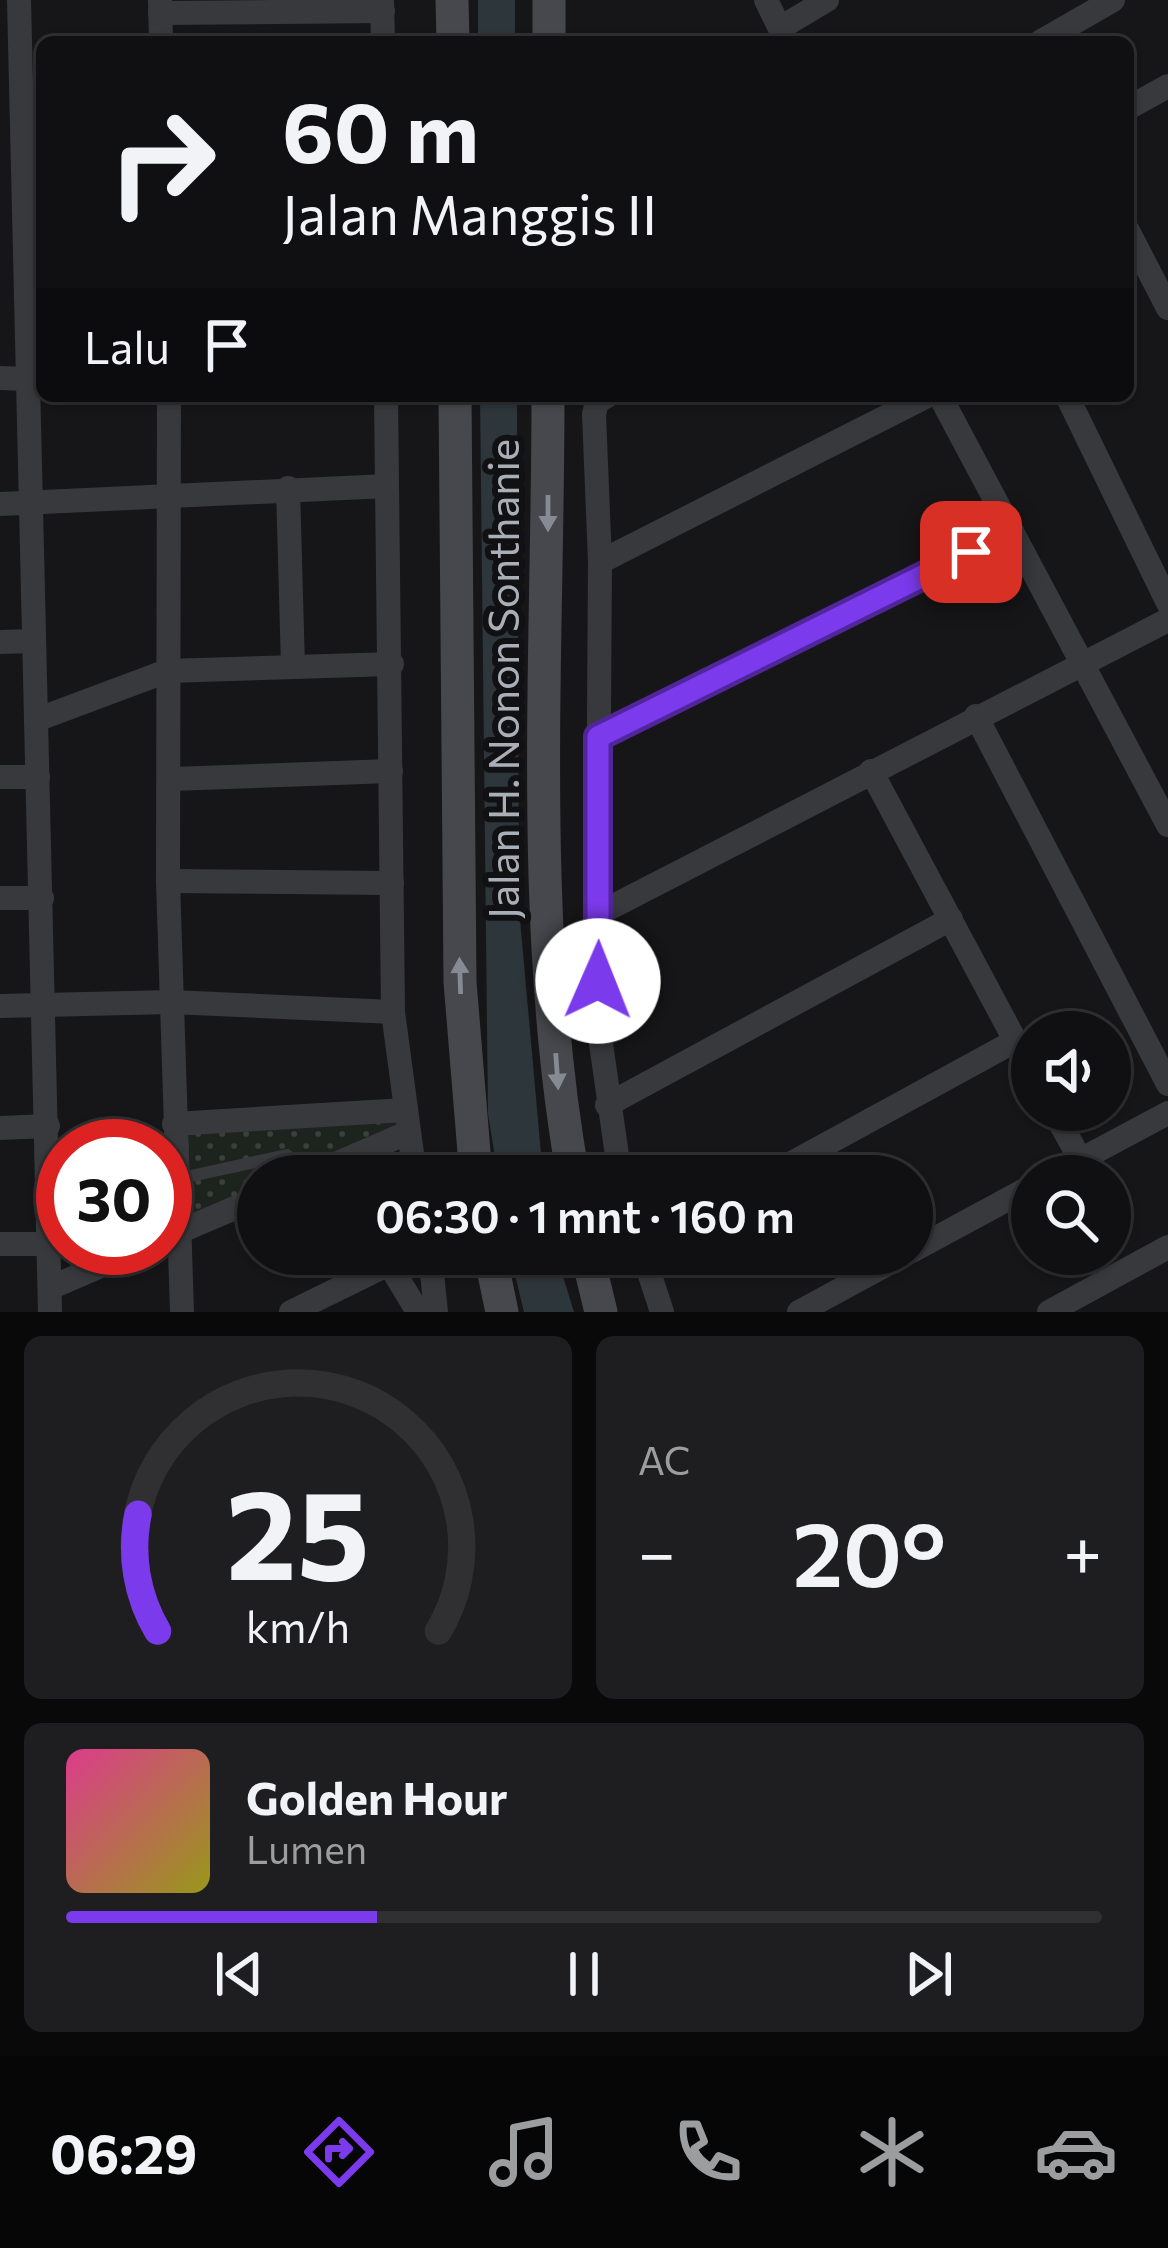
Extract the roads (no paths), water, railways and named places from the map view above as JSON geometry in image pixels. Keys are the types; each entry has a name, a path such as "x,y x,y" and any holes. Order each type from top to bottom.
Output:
{"street":[{"path":"19,0 20,122"},
{"path":"452,0 453,36"},
{"path":"549,0 549,36"},
{"path":"766,0 783,35 827,0"},
{"path":"1050,36 1113,0"},
{"path":"161,36 160,6 382,6"},
{"path":"0,80 32,150 27,379 48,1119"},
{"path":"1134,105 1168,86"},
{"path":"1134,243 1168,308"},
{"path":"0,378 27,379"},
{"path":"169,402 167,671 174,1119"},
{"path":"386,402 393,1012 412,1155"},
{"name":"Jalan H. Nonon Sonthanie","path":"455,402 460,982 474,1155"},
{"name":"Jalan H. Nonon Sonthanie","path":"548,402 547,914 560,1102 569,1155"},
{"path":"597,402 597,1016 616,1155"},
{"path":"600,562 915,402"},
{"path":"943,402 1168,825"},
{"path":"1070,402 1168,603"},
{"path":"0,504 387,486"},
{"path":"288,488 292,667"},
{"path":"598,737 1012,531"},
{"path":"599,913 1168,620"},
{"path":"0,642 34,641"},
{"path":"37,720 167,671 392,664"},
{"path":"976,716 1168,1084"},
{"path":"172,779 391,771"},
{"path":"871,771 1011,1033"},
{"path":"0,777 38,777"},
{"path":"169,881 392,883"},
{"path":"0,898 42,898"},
{"path":"607,1105 951,919"},
{"path":"0,1006 171,1002 393,1012"},
{"path":"806,1155 1011,1043"},
{"path":"1089,1155 1168,1112"},
{"path":"192,1124 406,1121"},
{"path":"358,1155 406,1121"},
{"path":"0,1128 36,1126"},
{"path":"933,1239 1011,1197"},
{"path":"192,1226 237,1207"},
{"path":"0,1244 36,1244"},
{"path":"1049,1312 1168,1247"},
{"path":"50,1300 94,1275"},
{"path":"177,1275 182,1312"},
{"path":"291,1312 357,1275"},
{"path":"396,1275 418,1312"},
{"path":"432,1275 436,1312"},
{"path":"494,1275 502,1312"},
{"path":"592,1275 602,1312"},
{"path":"650,1275 662,1312"},
{"path":"799,1312 867,1275"}],"lane":[{"path":"192,1176 237,1166"}]}
